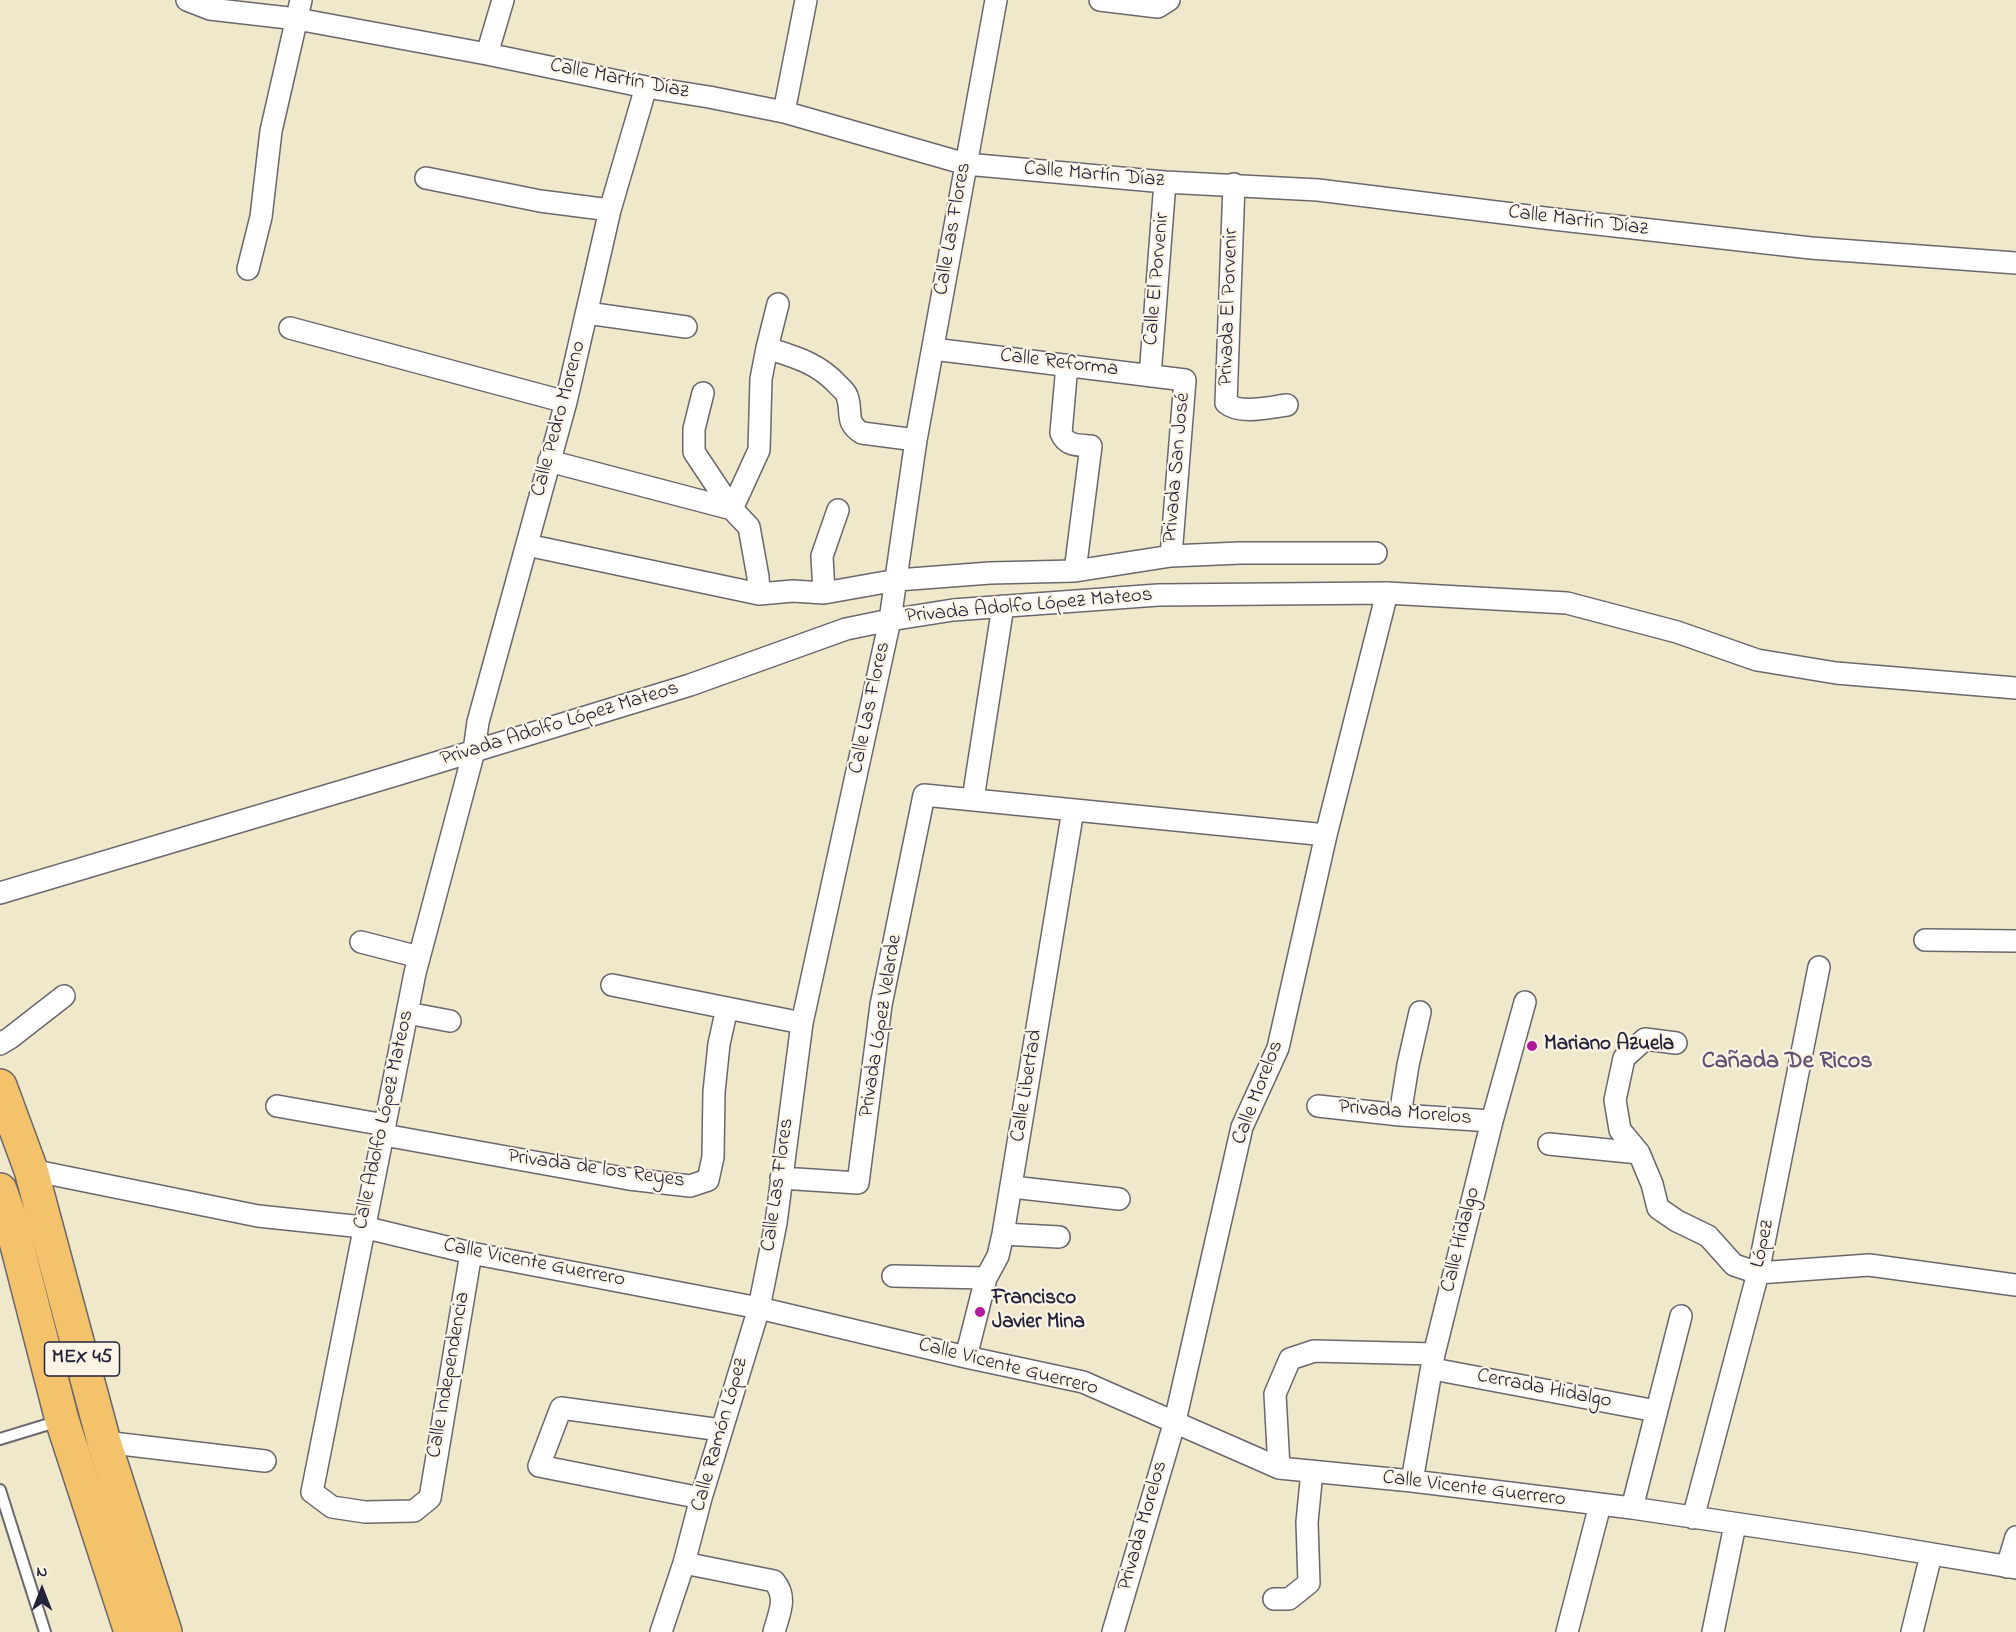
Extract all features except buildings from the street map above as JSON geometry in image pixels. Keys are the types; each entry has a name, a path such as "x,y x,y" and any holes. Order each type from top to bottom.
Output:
{"main road":[{"name":"MEX 45","path":"0,1086 31,1170 104,1442 165,1632"},
{"name":"MEX 45","path":"3,1209 62,1420 130,1632"}],"street":[{"name":"Calle Martín Díaz","path":"187,0 210,9 299,10 487,54 646,87 783,112 966,164 1165,182 1318,190 1811,248 2016,262"},
{"path":"487,54 502,0"},
{"path":"783,112 806,0"},
{"name":"Calle Las Flores","path":"759,1308 776,1223 802,1023 891,615 916,440 996,0"},
{"path":"1100,0 1158,7 1169,0"},
{"path":"248,269 261,217 271,131 299,10"},
{"name":"Calle Pedro Moreno","path":"474,751 478,722 566,402 610,210 646,87"},
{"path":"426,178 540,201 610,210"},
{"name":"Calle El Porvenir","path":"1150,376 1165,182"},
{"name":"Privada El Porvenir","path":"1234,184 1226,402 1230,406 1248,409 1287,405"},
{"path":"732,508 759,450 761,379 778,303"},
{"path":"587,313 686,327"},
{"path":"290,328 566,402"},
{"path":"767,348 806,360 832,378 847,395 850,417 855,429 862,434 916,440"},
{"name":"Calle Reforma","path":"933,349 1185,380"},
{"path":"1067,365 1060,433 1070,444 1091,446 1075,571"},
{"name":"Privada San José","path":"1171,556 1185,380"},
{"path":"703,393 694,429 694,452 732,508 749,527 759,594"},
{"path":"549,461 732,508"},
{"path":"824,592 822,556 838,510"},
{"path":"526,545 759,594 793,591 824,592 990,573 1075,571 1171,556 1240,553 1376,553"},
{"name":"Privada Adolfo López Mateos","path":"0,893 690,685 891,615 1158,595 1387,593 1567,603 1677,632 1757,660 1836,674 2016,688"},
{"name":"Calle Morelos","path":"1175,1421 1242,1127 1278,1048 1326,835 1387,593"},
{"path":"1004,606 973,799 1326,835"},
{"name":"Calle Adolfo López Mateos","path":"430,1498 414,1512 365,1512 332,1507 312,1492 363,1227 419,957 474,751"},
{"name":"Privada López Velarde","path":"781,1178 858,1183 881,1005 924,795 973,799"},
{"name":"Calle Libertad","path":"966,1357 986,1278 998,1256 1003,1234 1073,810"},
{"path":"1925,940 2016,941"},
{"path":"361,942 419,957"},
{"name":"López","path":"1693,1518 1758,1273 1819,968"},
{"path":"612,985 802,1023"},
{"path":"0,1044 64,996"},
{"name":"Calle Hidalgo","path":"1412,1481 1433,1361 1492,1121 1525,1002"},
{"name":"Privada de los Reyes","path":"384,1130 629,1179 690,1186 708,1180 713,1157 714,1092 719,1044 727,1008"},
{"path":"1400,1115 1420,1012"},
{"path":"407,1013 450,1021"},
{"path":"1676,1043 1646,1039 1624,1058 1615,1100 1620,1130 1639,1153 1652,1184 1658,1208 1677,1221 1708,1236 1734,1265 1758,1273 1869,1265 2015,1281"},
{"path":"277,1106 384,1130"},
{"name":"Privada Morelos","path":"1318,1106 1400,1115 1492,1121"},
{"path":"1549,1144 1639,1153"},
{"name":"Calle Vicente Guerrero","path":"31,1170 258,1216 363,1227 471,1253 759,1308 1083,1382 1279,1468 1412,1481 1632,1508 1860,1542 2012,1568"},
{"path":"1012,1187 1119,1199"},
{"path":"1003,1234 1059,1238"},
{"name":"Calle Independencia","path":"430,1498 471,1253"},
{"path":"893,1276 986,1278"},
{"name":"Calle Ramón López","path":"661,1632 684,1563 701,1498 759,1308"},
{"path":"1632,1508 1681,1316"},
{"name":"Cerrada Hidalgo","path":"1279,1468 1275,1394 1290,1359 1314,1352 1433,1361 1656,1411"},
{"path":"701,1498 539,1466 561,1408 722,1430"},
{"name":"Privada Morelos","path":"1113,1632 1175,1421"},
{"path":"104,1442 265,1461"},
{"path":"1274,1599 1288,1599 1310,1583 1307,1522 1312,1471"},
{"path":"1567,1632 1600,1505"},
{"path":"1713,1632 1735,1525"},
{"path":"2012,1568 2016,1537"},
{"path":"1912,1632 1930,1555"},
{"path":"684,1563 774,1581 781,1590 782,1601 774,1632"}],"lane":[{"path":"0,1439 62,1420"},
{"path":"0,1490 2,1506 45,1632"}],"place":[{"name":"Mariano Azuela","path":"1532,1046"},
{"name":"Francisco Javier Mina","path":"980,1312"}],"district":[{"name":"Cañada De Ricos","path":"1787,1063"}]}
